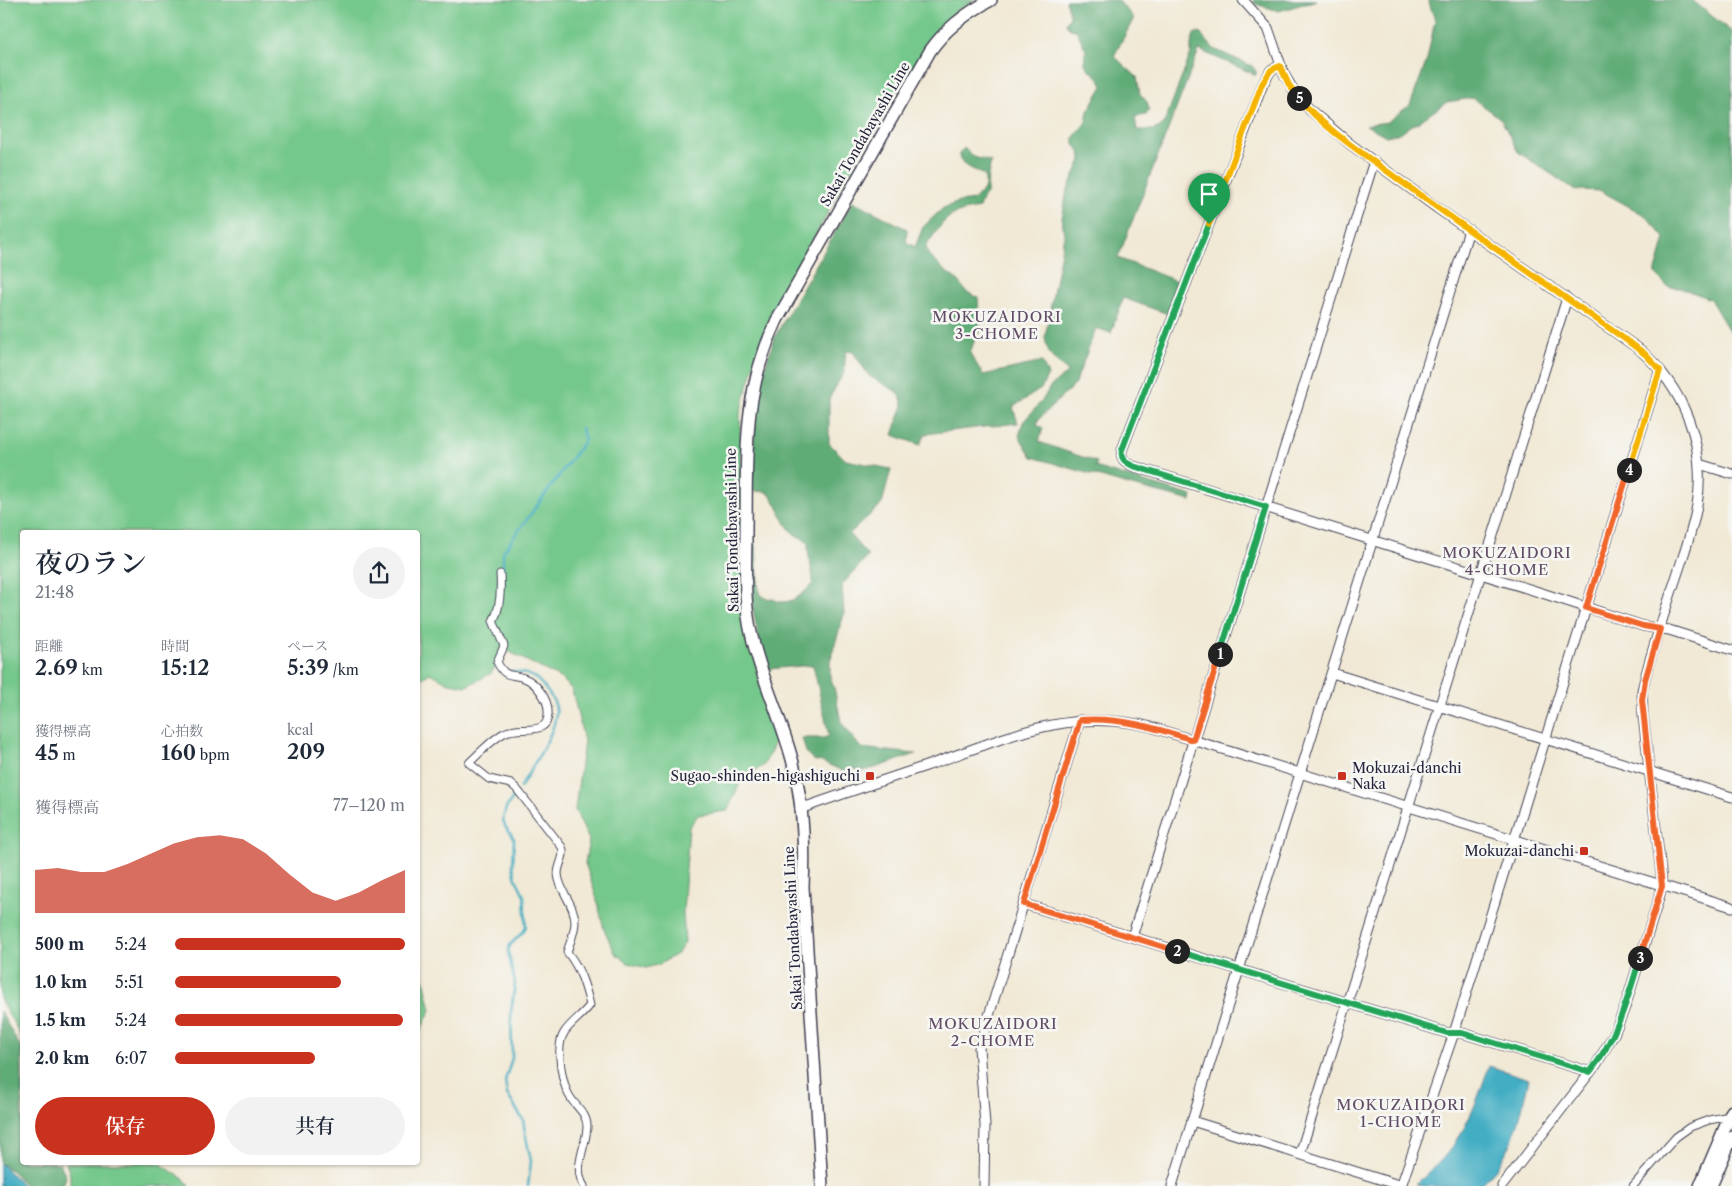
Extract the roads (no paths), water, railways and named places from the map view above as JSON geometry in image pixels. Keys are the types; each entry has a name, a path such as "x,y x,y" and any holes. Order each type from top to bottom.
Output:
{"main road":[{"name":"Sakai Tondabayashi Line","path":"822,1186 804,887 805,852 800,809 793,764 755,651 749,626 747,604 746,444 750,403 759,361 776,320 930,51 943,34 958,20 991,0"},
{"path":"1700,1186 1731,1114"},
{"path":"1711,1186 1732,1137"}],"street":[{"path":"1243,0 1268,28 1280,66 1289,85 1302,102 1330,128 1374,161 1639,349 1660,370 1676,392 1688,417 1696,443 1699,464 1697,506 1642,690 1662,886 1620,1019 1604,1052 1502,1186"},
{"path":"1280,66 1271,70 1262,84 1122,450 1121,456 1123,460 1133,466 1643,626 1669,630 1732,650"},
{"path":"1132,937 1374,161"},
{"path":"1172,1186 1470,230"},
{"path":"1300,1154 1567,298"},
{"path":"1192,1121 1401,1186 1454,1033 1660,370"},
{"path":"1699,464 1732,474"},
{"path":"500,574 501,591 497,612 493,621 504,646 496,662 506,674 524,678 539,690 548,706 549,718 546,724 533,730 505,732 470,763 489,780 511,784 516,788 564,852 558,873 560,884 571,906 575,921 567,952 583,978 590,1005 580,1018 565,1031 560,1040 564,1084 568,1094 586,1118 587,1126 579,1164 584,1186"},
{"path":"1332,673 1732,797"},
{"path":"800,809 1024,732 1055,724 1100,719 1151,727 1732,908"},
{"path":"984,1186 985,1125 979,1048 1080,720"},
{"path":"1024,904 1447,1033 1462,1033 1590,1072"},
{"path":"1634,1186 1676,1137 1690,1127 1731,1114"}],"water":[{"path":"1489,1066 1529,1079 1519,1121 1510,1146 1497,1168 1480,1186 1424,1186 1416,1184 1454,1144 1470,1117"},
{"path":"0,1163 24,1186 0,1186"}],"waterway":[{"path":"503,570 503,552 585,440 581,428"},
{"path":"508,671 530,675 539,681 554,701 556,708 556,717 549,738 520,788"},
{"path":"517,793 506,808 503,819 505,826 514,839 513,866 516,879 524,895 526,926 524,931 510,945 508,951 515,983 511,1012 512,1058 505,1081 507,1094 523,1120 531,1161 528,1186"}],"place":[{"name":"Sugao-shinden-higashiguchi","path":"870,776"},
{"name":"Mokuzai-danchi Naka","path":"1342,776"},
{"name":"Mokuzai-danchi","path":"1584,851"}],"district":[{"name":"MOKUZAIDORI 3-CHOME","path":"997,326"},
{"name":"MOKUZAIDORI 4-CHOME","path":"1507,562"},
{"name":"MOKUZAIDORI 2-CHOME","path":"993,1032"},
{"name":"MOKUZAIDORI 1-CHOME","path":"1401,1114"}]}
